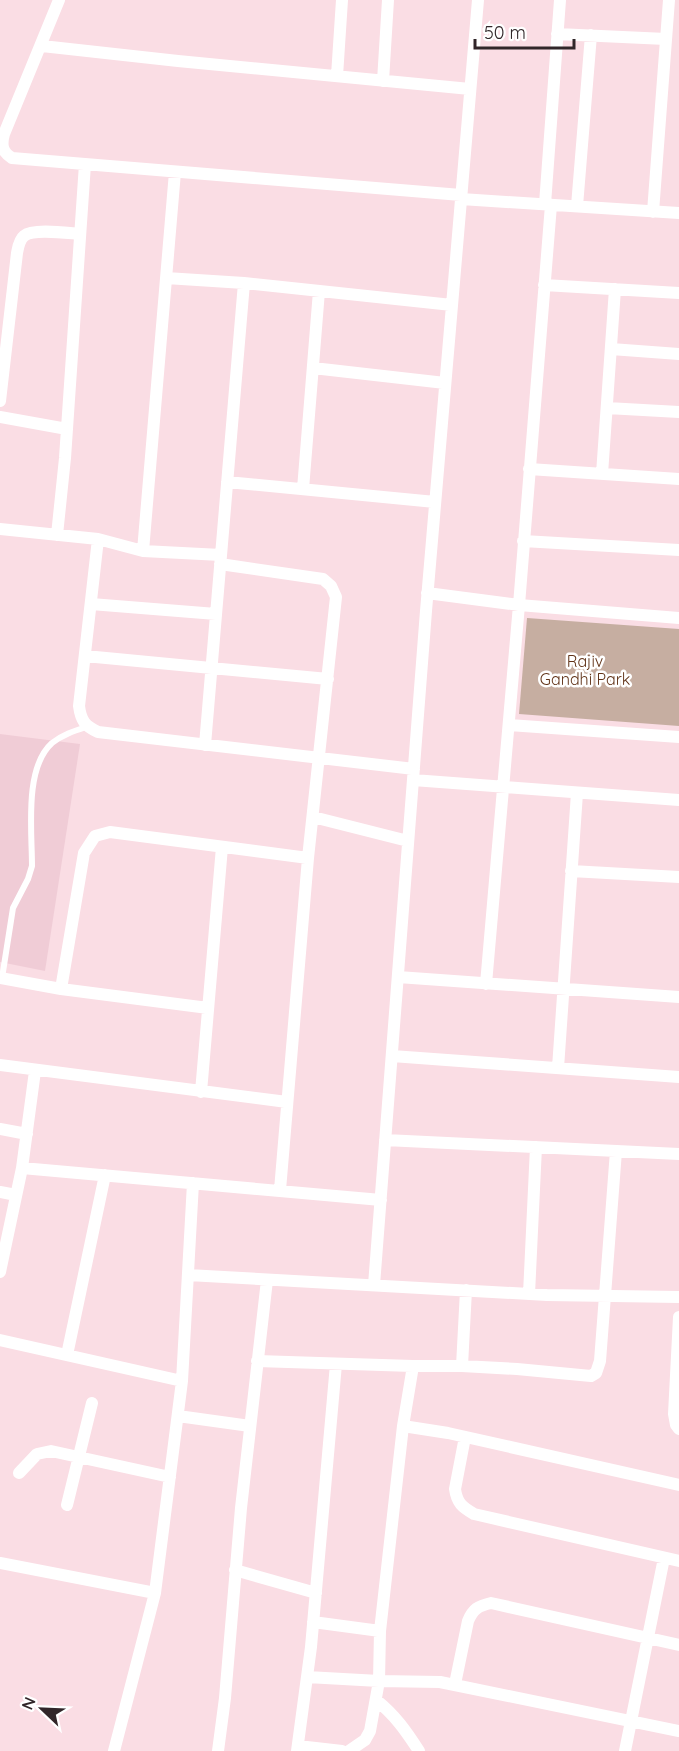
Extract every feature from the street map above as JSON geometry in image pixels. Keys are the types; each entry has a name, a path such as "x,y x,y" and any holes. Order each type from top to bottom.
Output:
{"street":[{"path":"59,0 4,134 2,145 5,154 12,158 548,205 679,213"},
{"path":"337,76 342,0"},
{"path":"383,81 388,0"},
{"path":"374,1285 427,593 478,0"},
{"path":"486,984 544,285 560,0"},
{"path":"652,212 666,39 673,18 669,0"},
{"path":"557,34 666,39"},
{"path":"577,206 591,35"},
{"path":"42,46 470,89"},
{"path":"57,535 67,429 85,164"},
{"path":"144,551 175,172"},
{"path":"0,401 20,241 25,234 34,231 80,234"},
{"path":"166,278 244,283 452,305"},
{"path":"205,745 244,283"},
{"path":"544,285 679,293"},
{"path":"602,474 615,289"},
{"path":"303,489 319,291"},
{"path":"611,349 679,354"},
{"path":"313,368 445,383"},
{"path":"607,408 679,412"},
{"path":"0,417 67,429"},
{"path":"529,469 679,479"},
{"path":"227,483 435,502"},
{"path":"0,529 99,539 144,551 220,559 312,576 323,579 331,586 336,597 308,858 280,1190"},
{"path":"99,539 79,706 81,719 86,727 98,732 320,758 503,788 679,800"},
{"path":"523,541 679,550"},
{"path":"427,593 519,605 679,618"},
{"path":"91,604 216,614"},
{"path":"85,656 211,670 328,679"},
{"path":"508,725 679,737"},
{"path":"558,1068 577,793"},
{"path":"313,817 408,841"},
{"path":"61,989 84,853 95,836 110,832 308,858"},
{"path":"201,1092 222,847"},
{"path":"571,871 679,877"},
{"path":"398,977 679,997"},
{"path":"1,978 61,989 208,1008"},
{"path":"392,1056 679,1077"},
{"path":"0,1065 287,1102"},
{"path":"0,1272 22,1168 35,1071"},
{"path":"0,1129 27,1134"},
{"path":"385,1140 679,1154"},
{"path":"529,1294 536,1147"},
{"path":"256,1361 462,1366 591,1376 596,1373 600,1361 616,1151"},
{"path":"22,1168 381,1200"},
{"path":"66,1354 105,1175"},
{"path":"114,1751 155,1593 182,1381 193,1183"},
{"path":"0,1192 16,1195"},
{"path":"188,1275 529,1294 679,1298"},
{"path":"218,1751 225,1698 256,1361 267,1280"},
{"path":"462,1366 466,1290"},
{"path":"679,1317 674,1414 679,1429"},
{"path":"0,1340 182,1381"},
{"path":"336,1364 316,1593 297,1748 342,1751"},
{"path":"349,1751 365,1740 370,1731 376,1700 379,1681 380,1631 403,1426 413,1366"},
{"path":"67,1505 92,1403"},
{"path":"178,1416 250,1425"},
{"path":"403,1426 465,1437 679,1485"},
{"path":"465,1437 455,1489 461,1507 474,1514 679,1561"},
{"path":"19,1473 30,1459 42,1452 51,1451 170,1477"},
{"path":"625,1751 664,1558"},
{"path":"1,1565 155,1593"},
{"path":"235,1570 316,1593"},
{"path":"455,1684 472,1611 478,1606 490,1603 679,1645"},
{"path":"313,1622 380,1631"},
{"path":"307,1677 455,1684 679,1731"},
{"path":"376,1700 404,1727 419,1751"}],"lane":[{"path":"1,978 13,908 32,866 33,783 36,767 51,744 63,736 86,727"}],"shaded area":[{"path":"0,734 80,744 45,971 0,962"}],"green space":[{"name":"Rajiv Gandhi Park","path":"527,618 679,629 679,726 519,714"}]}
